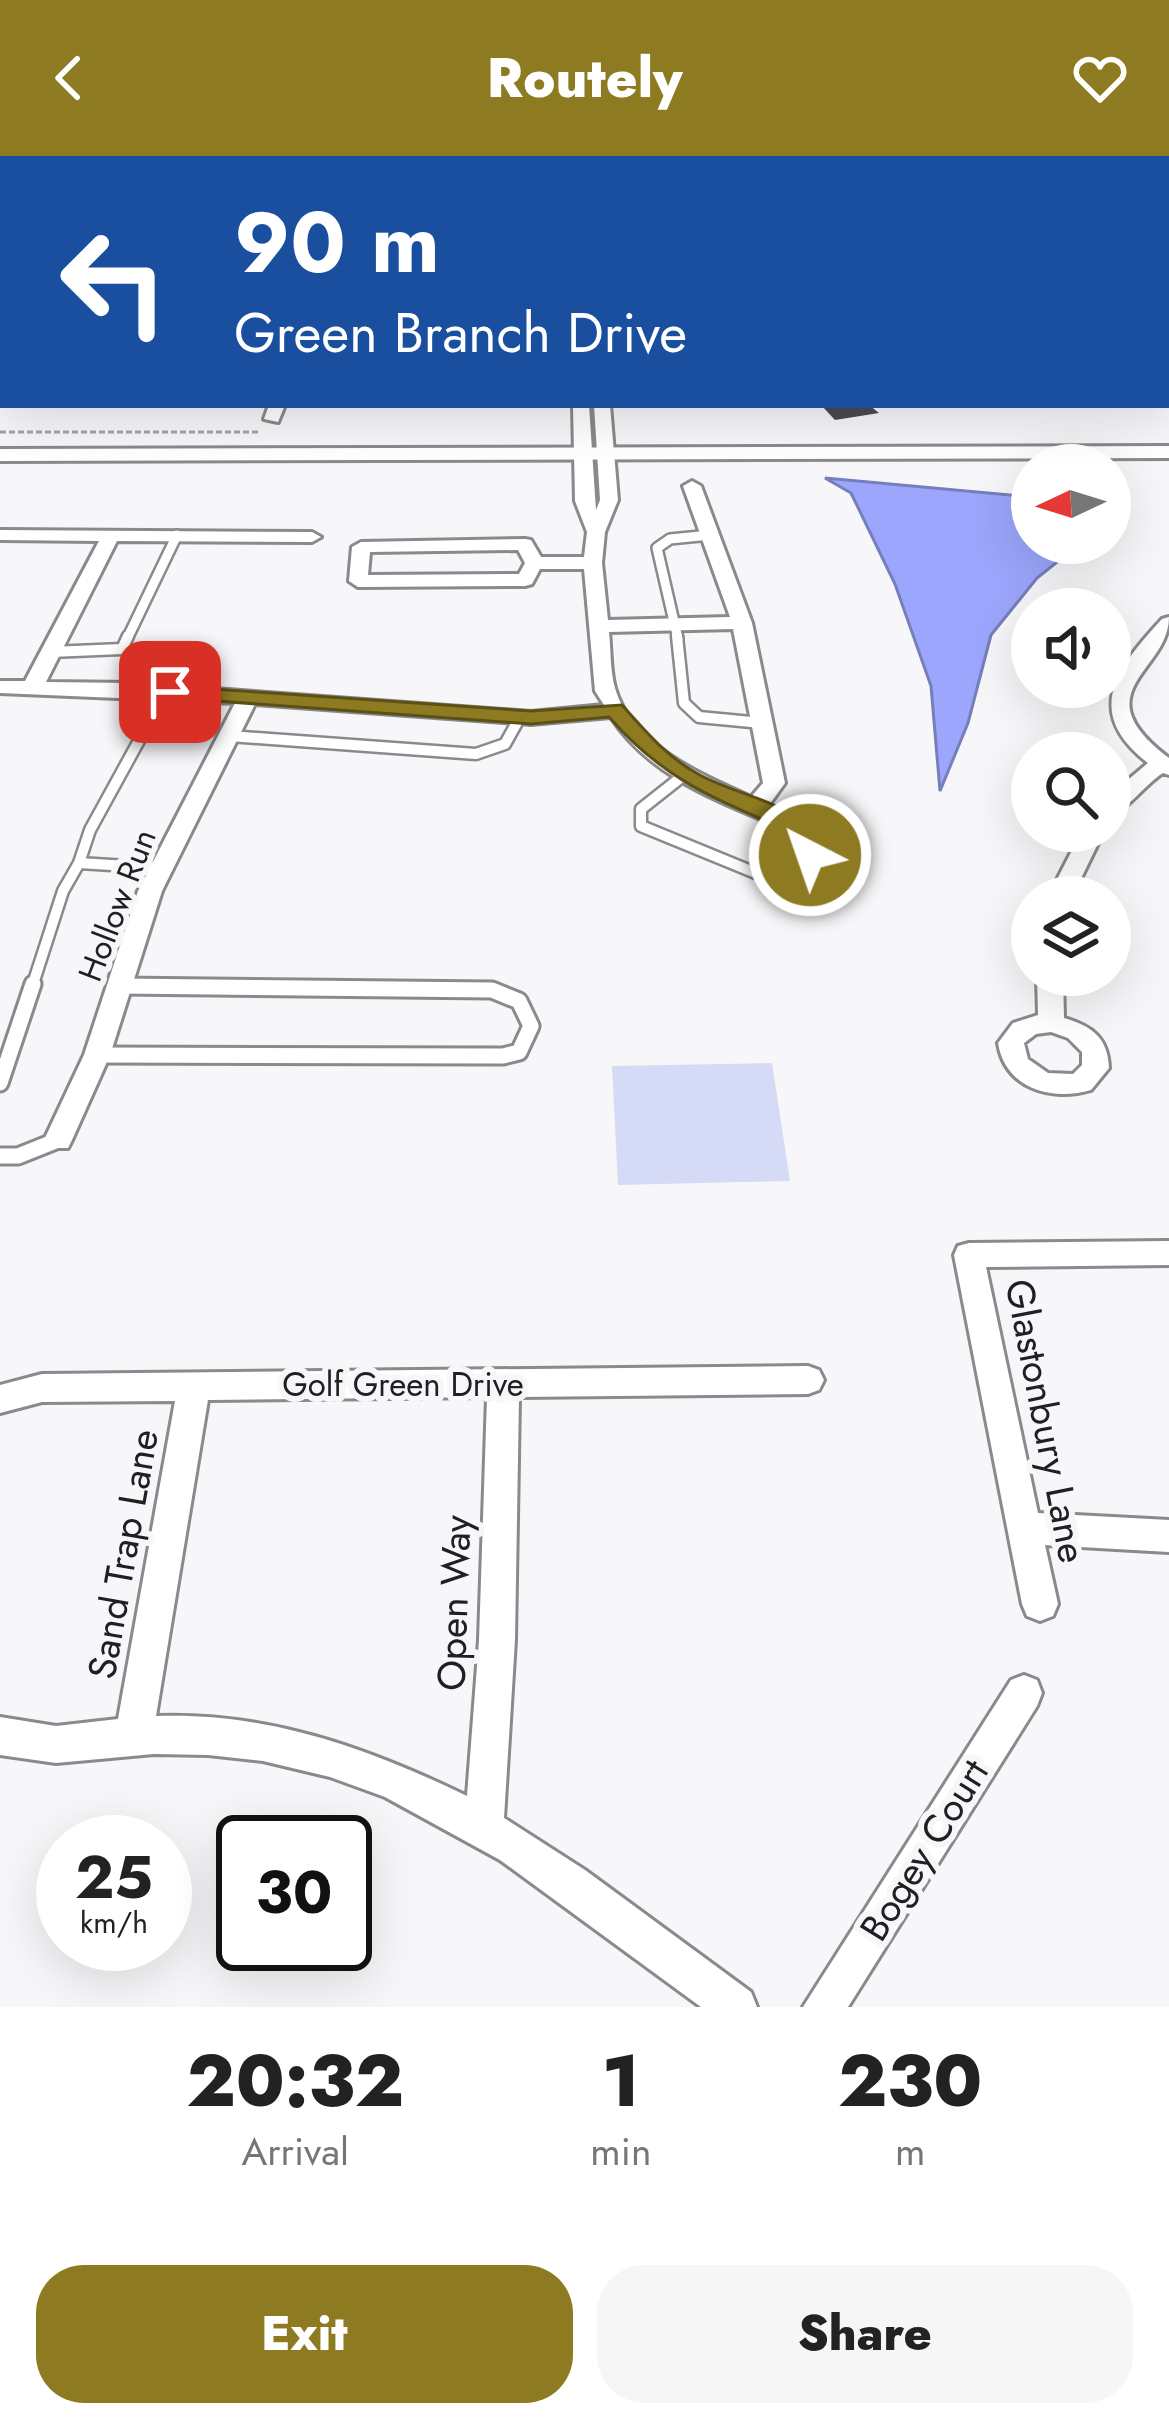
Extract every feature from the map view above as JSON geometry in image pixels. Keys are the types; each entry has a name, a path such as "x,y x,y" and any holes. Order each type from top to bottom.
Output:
{"street":[{"path":"581,408 609,500 596,532 593,562 599,664 615,710 635,737 684,775 804,829 812,846 805,862"},
{"path":"595,447 602,408"},
{"path":"1,435 1169,452"},
{"path":"0,455 1169,439"},
{"path":"692,486 742,622 774,783 754,809"},
{"path":"32,688 112,534"},
{"path":"0,535 312,537"},
{"path":"525,544 534,563 525,580 358,581 362,547 525,544"},
{"path":"534,563 593,562"},
{"path":"600,626 742,622"},
{"path":"1131,786 1166,766 1130,730 1119,700 1126,671 1169,623"},
{"path":"0,687 520,717 615,710"},
{"name":"Hollow Run","path":"58,1140 97,1054 160,868 248,698"},
{"path":"1050,996 1051,1023"},
{"name":"Glastonbury Lane","path":"1040,1604 969,1255 1169,1253"},
{"name":"Golf Green Drive","path":"0,1399 42,1388 808,1380"},
{"name":"Open Way","path":"484,1824 497,1640 503,1385"},
{"name":"Sand Trap Lane","path":"134,1737 194,1386"},
{"path":"1025,1528 1169,1536"},
{"name":"Bogey Court","path":"824,2007 1024,1693"},
{"path":"0,1736 48,1745 196,1736 263,1742 328,1757 484,1824 736,2007"}],"lane":[{"path":"50,652 122,649 177,535"},
{"path":"710,535 670,538 657,548 676,624 684,703 716,722 762,723"},
{"path":"230,736 476,754 505,744 520,717"},
{"path":"0,1083 63,890 146,726"},
{"path":"684,775 641,809 641,826 785,885 805,862"},
{"path":"79,863 160,868"},
{"path":"97,1054 503,1056 519,1052 531,1026 530,1013 522,1002 492,990 121,986"},
{"path":"0,1156 18,1156 58,1140"}],"shaded area":[{"path":"772,1063 790,1181 618,1185 612,1066"}],"water":[{"path":"825,478 1011,495 1011,564 1055,564 1029,588 1011,588 1011,610 991,635 968,723 940,791 931,686 895,584 851,493"}],"building":[{"path":"824,408 873,408 879,413 835,420"}],"route":[{"path":"170,692 531,718 615,710 635,737 690,779 804,829 810,836 810,855"}]}
